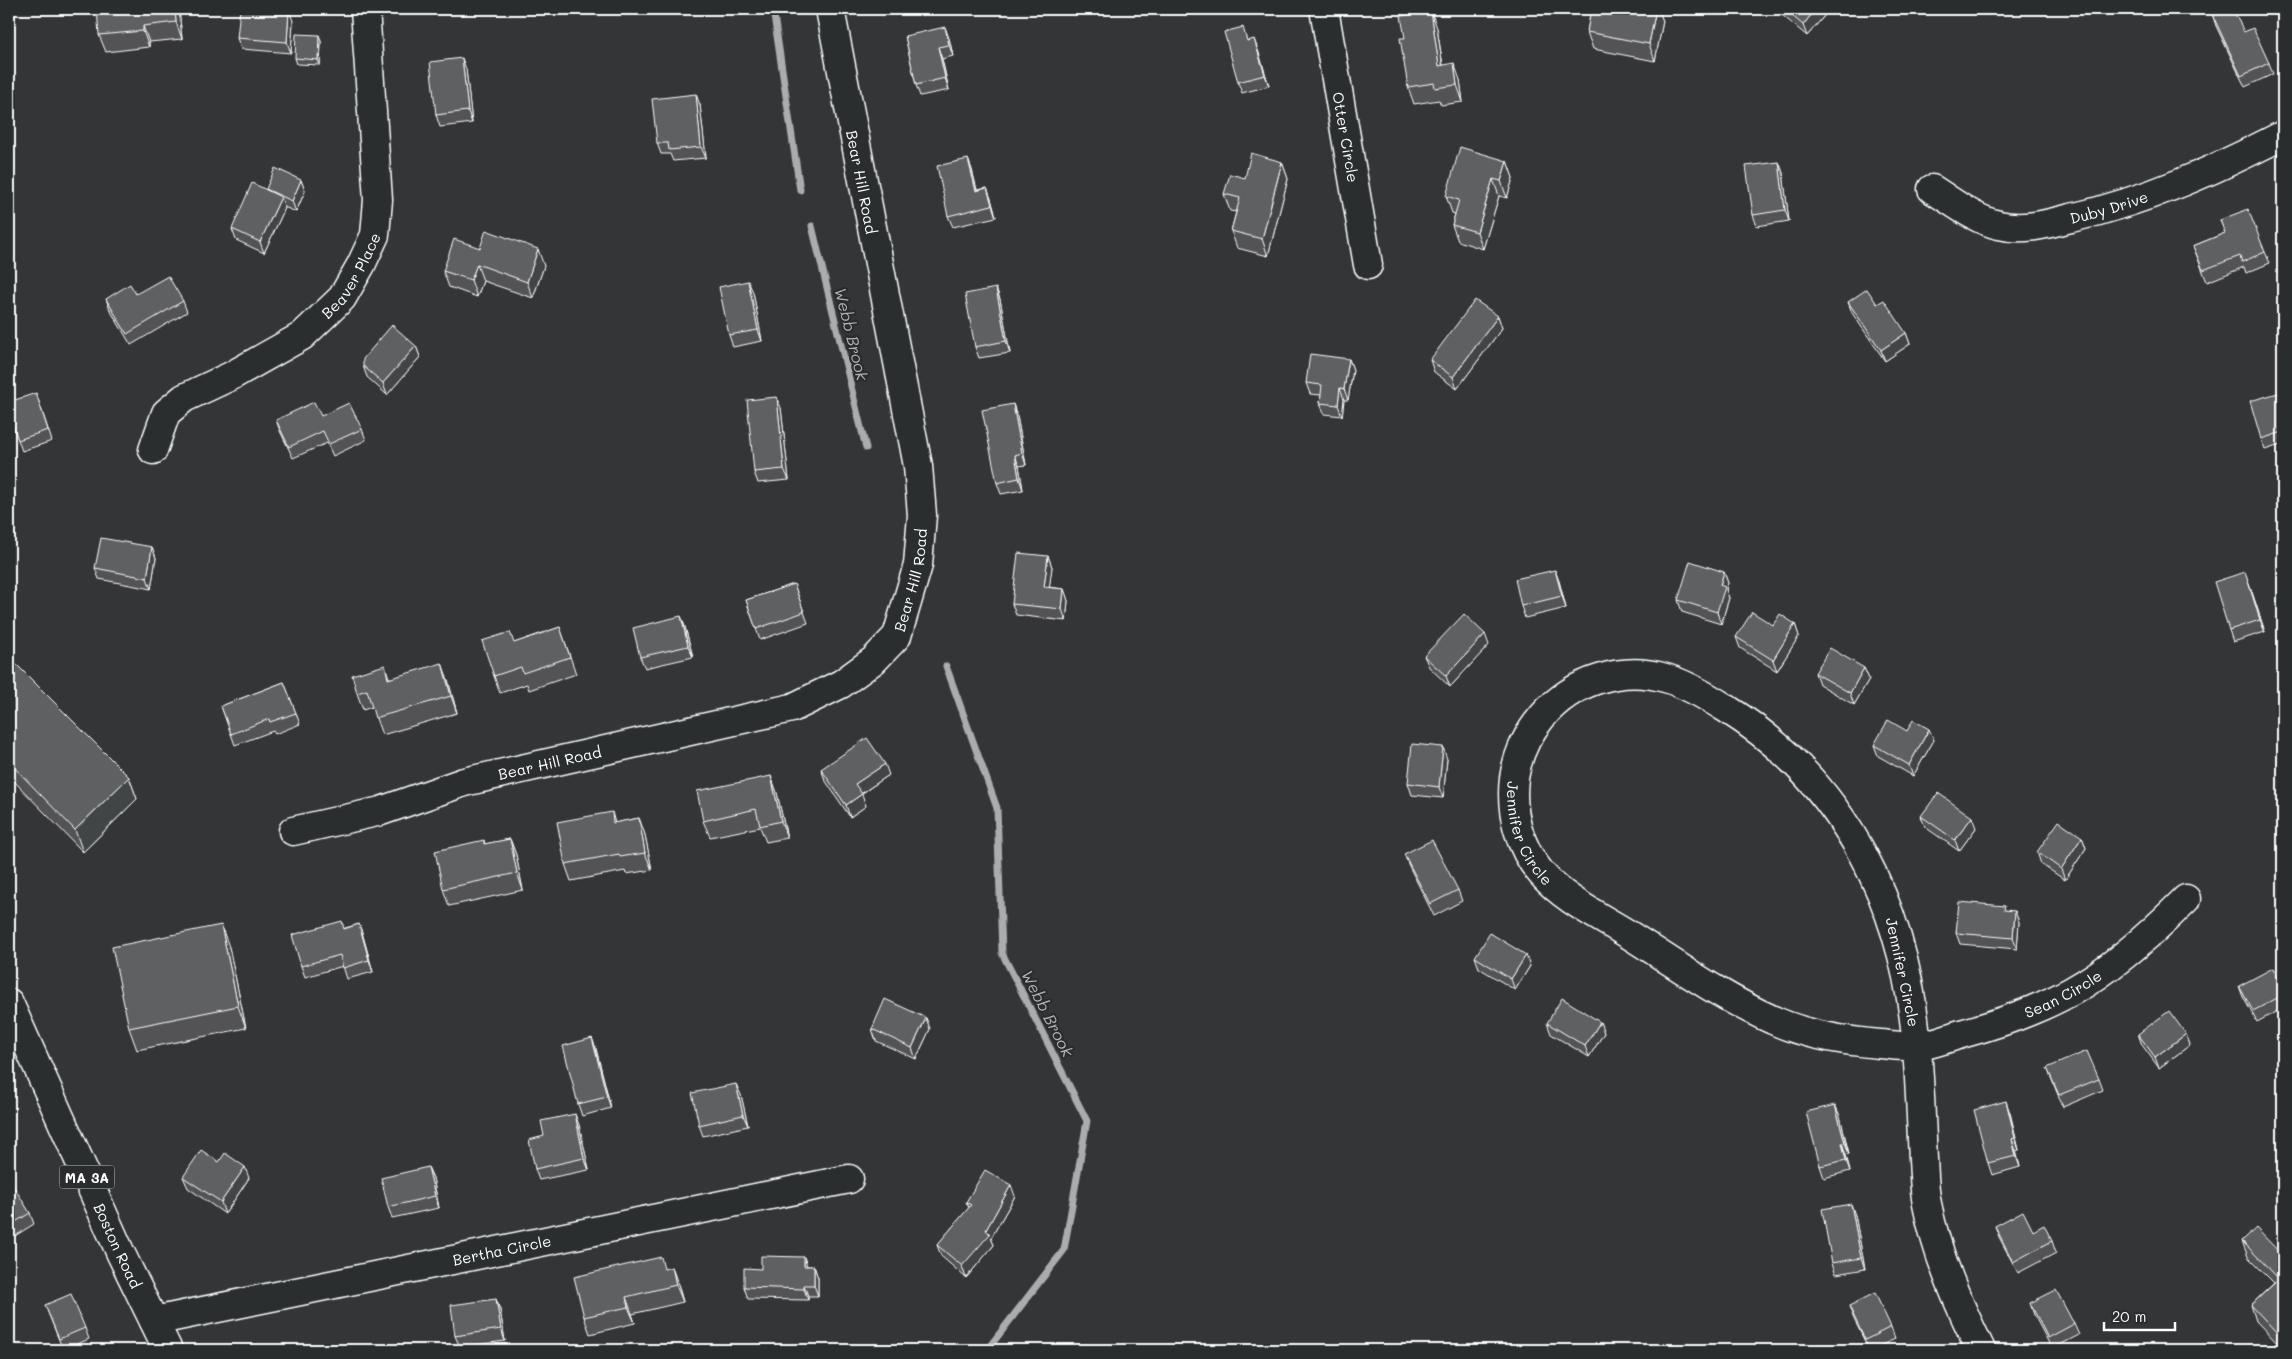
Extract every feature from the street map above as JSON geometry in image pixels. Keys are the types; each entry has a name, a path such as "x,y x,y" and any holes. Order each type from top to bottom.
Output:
{"street":[{"name":"Beaver Place","path":"153,450 166,413 184,398 231,376 302,336 342,298 361,266 375,235 378,200 365,9"},
{"name":"Bear Hill Road","path":"293,831 381,811 464,782 792,708 841,684 874,660 897,636 918,564 922,515 918,466 830,9"},
{"name":"Otter Circle","path":"1324,9 1368,265"},
{"name":"Duby Drive","path":"1932,189 1981,219 2000,226 2020,227 2048,224 2108,210 2165,190 2221,166 2283,135"},
{"name":"Jennifer Circle","path":"1917,1046 1863,1042 1817,1034 1776,1022 1738,1003 1554,886 1529,856 1521,838 1513,801 1517,763 1524,745 1544,714 1565,695 1590,682 1608,676 1646,674 1682,683 1736,715 1772,742 1807,774 1835,809 1874,874 1897,932 1912,1002 1917,1046 1926,1198 1936,1242 1952,1291 1981,1350"},
{"name":"Sean Circle","path":"1917,1046 2004,1021 2071,992 2152,933 2186,899"},
{"name":"Boston Road","path":"9,1003 121,1254 168,1350"},
{"name":"Bertha Circle","path":"154,1321 849,1179"}],"building":[{"path":"97,9 175,9 176,22 143,26 143,31 99,35"},
{"path":"240,9 289,10 287,42 237,38"},
{"path":"1591,9 1656,9 1649,44 1587,32"},
{"path":"1784,9 1816,9 1803,25"},
{"path":"2224,9 2233,9 2244,32 2253,28 2269,63 2241,76 2212,14"},
{"path":"1431,11 1439,66 1454,63 1457,85 1435,88 1434,83 1408,87 1400,38 1405,38 1401,16"},
{"path":"945,27 949,45 938,47 945,78 916,85 905,36"},
{"path":"1243,27 1247,41 1254,39 1265,75 1238,82 1224,32"},
{"path":"296,34 319,35 318,60 295,58"},
{"path":"462,58 468,111 436,115 430,62"},
{"path":"696,94 701,147 669,150 668,143 657,143 652,99"},
{"path":"1460,147 1507,161 1501,181 1493,179 1477,232 1452,225 1459,200 1446,196"},
{"path":"1251,153 1282,162 1262,239 1231,231 1240,198 1224,194 1230,174 1245,178"},
{"path":"968,159 976,191 987,188 992,205 948,216 937,166"},
{"path":"1779,162 1785,210 1753,215 1746,166"},
{"path":"275,168 301,180 292,201 266,189"},
{"path":"252,183 281,197 260,242 232,229"},
{"path":"2248,209 2265,252 2242,262 2240,256 2203,270 2193,246 2225,233 2220,220"},
{"path":"486,230 538,249 527,282 477,264 471,280 443,271 454,239 480,248"},
{"path":"168,276 183,301 127,334 106,299 130,284 136,294"},
{"path":"748,281 758,330 729,335 719,287"},
{"path":"996,288 1006,341 975,347 965,294"},
{"path":"1867,289 1877,304 1884,300 1906,333 1881,350 1848,302"},
{"path":"1475,300 1498,316 1453,377 1430,360"},
{"path":"392,325 416,346 383,383 363,366 363,359"},
{"path":"1310,354 1349,359 1344,389 1340,388 1338,405 1320,403 1322,385 1306,383"},
{"path":"36,393 48,430 18,440 9,414 9,402"},
{"path":"2278,393 2283,409 2283,432 2261,439 2250,401"},
{"path":"777,397 784,469 754,472 747,400"},
{"path":"314,402 321,416 349,403 362,429 329,444 323,431 289,447 276,420"},
{"path":"1013,404 1022,453 1015,455 1019,478 997,483 982,410"},
{"path":"101,538 152,547 147,578 95,568"},
{"path":"1018,553 1048,556 1044,587 1064,589 1062,609 1012,604"},
{"path":"1690,561 1724,572 1720,585 1725,587 1717,612 1678,600"},
{"path":"1555,570 1562,596 1521,606 1515,579"},
{"path":"2245,572 2260,620 2229,630 2214,582"},
{"path":"794,584 804,612 756,629 746,600"},
{"path":"1752,612 1773,625 1780,614 1795,624 1773,660 1736,637"},
{"path":"1464,614 1485,634 1446,676 1424,656"},
{"path":"681,616 688,646 640,657 633,628"},
{"path":"560,627 570,657 523,673 521,667 494,676 482,641 510,632 514,643"},
{"path":"1830,648 1864,668 1850,693 1815,673"},
{"path":"9,657 129,777 75,830 9,762"},
{"path":"442,663 451,696 375,718 367,690 357,693 352,675 385,665 388,679"},
{"path":"284,682 296,713 270,722 269,719 231,734 221,706"},
{"path":"1888,720 1907,731 1913,720 1929,729 1909,765 1874,745"},
{"path":"867,738 885,764 855,784 862,794 846,805 821,769"},
{"path":"1412,744 1443,747 1439,787 1408,783"},
{"path":"771,776 781,821 760,826 756,809 703,821 697,791"},
{"path":"1938,793 1972,817 1955,840 1921,816"},
{"path":"612,812 613,823 639,818 645,853 620,857 619,854 565,864 557,822"},
{"path":"2059,821 2082,837 2061,869 2037,852"},
{"path":"510,839 517,873 443,889 435,851 484,840 484,844"},
{"path":"1432,840 1458,890 1430,904 1404,854"},
{"path":"1959,902 2005,906 2004,910 2015,911 2013,938 1956,933"},
{"path":"342,921 344,929 359,924 369,960 343,968 340,955 301,966 292,935"},
{"path":"221,925 238,1006 129,1028 112,947"},
{"path":"1490,933 1526,955 1511,979 1475,957"},
{"path":"2273,968 2283,986 2283,995 2253,1011 2239,986"},
{"path":"1562,998 1600,1022 1585,1046 1547,1023"},
{"path":"885,999 926,1018 912,1048 872,1029"},
{"path":"2169,1011 2186,1034 2155,1057 2138,1034"},
{"path":"592,1038 607,1097 578,1104 563,1046"},
{"path":"2087,1051 2099,1079 2059,1095 2047,1068"},
{"path":"736,1084 743,1115 699,1125 692,1093"},
{"path":"2006,1101 2015,1138 2012,1139 2016,1156 1988,1163 1974,1110"},
{"path":"1835,1105 1845,1143 1842,1143 1846,1160 1820,1166 1806,1112"},
{"path":"575,1114 584,1158 535,1169 529,1140 544,1136 541,1121"},
{"path":"201,1150 219,1162 225,1153 245,1167 221,1202 183,1177"},
{"path":"428,1167 435,1196 388,1207 381,1178"},
{"path":"985,1170 1011,1185 986,1230 990,1234 962,1266 937,1245 971,1205 966,1202"},
{"path":"11,1182 30,1213 9,1226 9,1183"},
{"path":"1851,1204 1861,1258 1832,1263 1822,1209"},
{"path":"2023,1211 2033,1231 2044,1225 2052,1241 2013,1262 1995,1226"},
{"path":"2256,1228 2283,1256 2283,1327 2277,1333 2251,1305 2279,1279 2242,1241"},
{"path":"761,1256 804,1257 804,1266 814,1266 814,1285 804,1285 804,1289 744,1287 744,1268 761,1269"},
{"path":"661,1257 664,1269 672,1267 676,1285 626,1297 628,1307 584,1317 574,1277"},
{"path":"2056,1290 2074,1324 2048,1338 2030,1303"},
{"path":"1875,1293 1891,1327 1865,1340 1849,1306"},
{"path":"71,1294 85,1328 59,1339 45,1305"},
{"path":"496,1299 501,1329 455,1336 451,1305"}],"waterway":[{"name":"Webb Brook","path":"773,9 800,190"},
{"name":"Webb Brook","path":"812,226 866,448"},
{"name":"Webb Brook","path":"946,666 997,808 1002,953 1087,1121 1064,1250 987,1350"}]}
